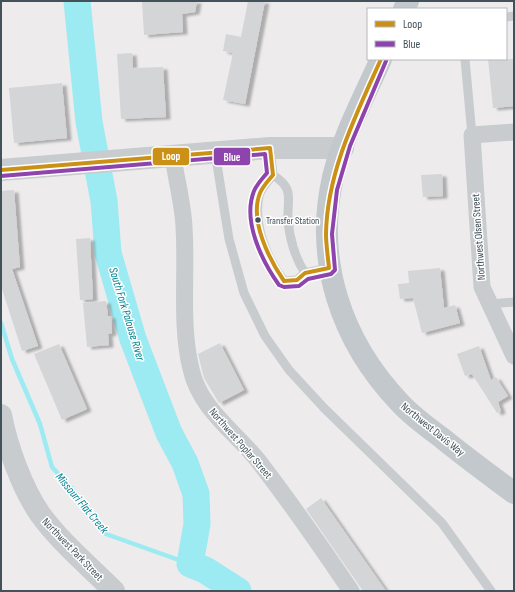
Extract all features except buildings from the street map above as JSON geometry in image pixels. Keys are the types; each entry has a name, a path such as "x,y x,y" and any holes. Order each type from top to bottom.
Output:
{"main road":[{"name":"Northwest Davis Way","path":"381,60 343,148 334,176 328,204 326,234 329,268 342,312 352,335 366,360 400,404 514,493"}],"street":[{"path":"472,135 514,132"},
{"name":"Northwest Olsen Street","path":"472,135 482,287 514,356"},
{"path":"1,170 270,148 343,148"},
{"name":"Northwest Poplar Street","path":"172,156 184,226 187,336 191,370 196,384 202,398 226,428 258,461 308,527 351,591"},
{"name":"Northwest Park Street","path":"1,415 21,479 37,508 58,535 114,591"}],"lane":[{"path":"465,60 472,135"},
{"path":"270,148 274,176"},
{"path":"215,152 229,238 244,293 265,336 289,370 324,408 442,523 491,591"},
{"path":"274,176 264,185 259,195 258,212 265,250 274,268 284,281 297,280 304,273 329,268"},
{"path":"274,176 284,182 290,201 288,219 293,247 298,262 304,273"},
{"path":"490,304 514,302"}],"waterway":[{"name":"South Fork Palouse River","path":"77,1 89,122 104,201 108,253 133,339 169,433 185,463 196,494 197,524 190,564 205,570 238,591"},
{"name":"Missouri Flat Creek","path":"1,323 12,359 40,424 52,467 73,490 106,534 190,564"}],"transit line":[{"name":"Loop","path":"1,170 270,148 273,175 260,193 257,204 259,227 262,239 272,262 284,281 297,280 305,273 329,268 326,234 328,211 337,166 344,144 381,60"},
{"name":"Blue","path":"1,176 265,154 267,173 255,188 251,203 250,215 252,228 260,253 279,285 284,287 299,286 308,279 331,274 335,270 332,234 337,190 350,146 386,61"}],"place":[{"name":"Transfer Station","path":"258,220"}]}
